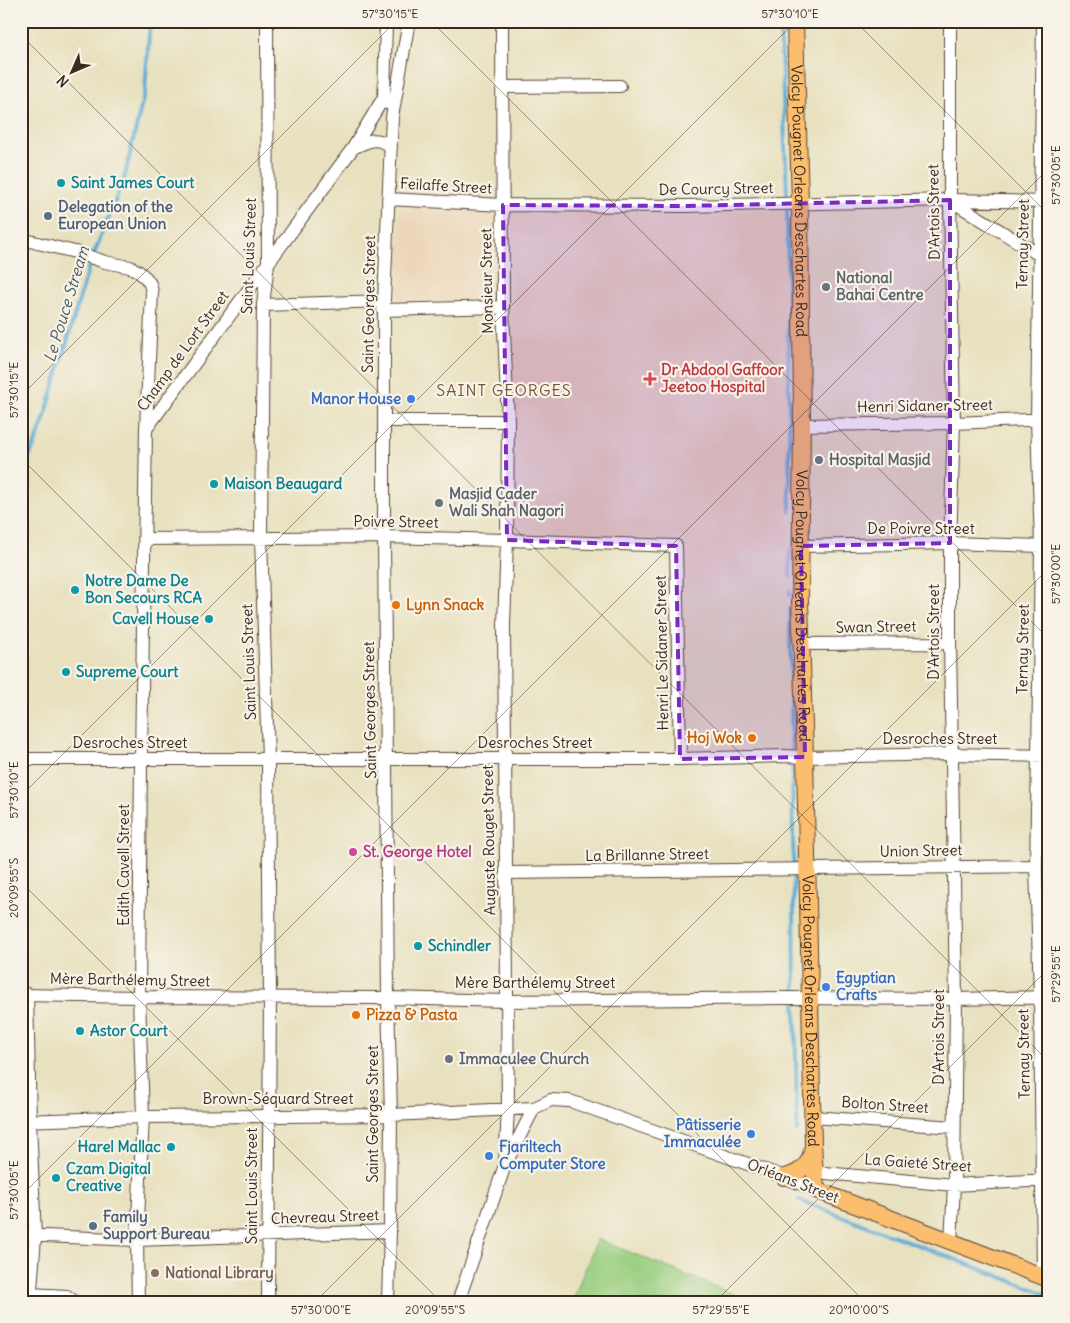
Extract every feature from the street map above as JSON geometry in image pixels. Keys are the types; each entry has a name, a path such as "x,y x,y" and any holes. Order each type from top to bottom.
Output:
{"main road":[{"name":"Volcy Pougnet Orleans Deschartes Road","path":"795,21 792,204 802,425 800,602 809,999 816,1190"},
{"path":"784,1177 802,1170 811,1158 813,1144"},
{"name":"Orléans Street","path":"816,1190 1046,1278"}],"street":[{"name":"Saint Louis Street","path":"266,21 268,264 263,305 261,538 268,759 270,998 268,1302"},
{"name":"Saint Georges Street","path":"388,1302 391,1115 388,998 384,537 384,305 392,117 408,21"},
{"name":"Monsieur Street","path":"502,21 503,307 508,421 507,540"},
{"name":"D'Artois Street","path":"950,21 950,200 954,423 950,544 950,643 956,999 954,1185 951,1242"},
{"name":"Ternay Street","path":"1043,21 1045,202 1041,546 1044,756 1036,866 1043,910 1046,1278"},
{"name":"Saint Georges Street","path":"385,27 384,97 392,117"},
{"path":"385,27 406,35"},
{"path":"502,87 620,86"},
{"name":"Champ de Lort Street","path":"146,429 353,148 384,97"},
{"path":"353,148 373,140 383,141 391,147"},
{"name":"Feilaffe Street","path":"388,199 503,205"},
{"path":"950,200 1044,258"},
{"name":"De Courcy Street","path":"503,205 685,206 950,200 1045,202"},
{"name":"Edith Cavell Street","path":"21,239 75,252 138,271 146,278 152,292 146,429 141,759 139,997 142,1117 137,1240 138,1302"},
{"path":"263,305 503,307"},
{"name":"Henri Sidaner Street","path":"802,425 954,423 1043,419"},
{"path":"384,421 508,421"},
{"name":"Poivre Street","path":"145,539 384,537 676,546"},
{"name":"Auguste Rouget Street","path":"505,1165 508,1109 507,873 504,759 504,625 507,540"},
{"name":"De Poivre Street","path":"801,546 950,544 1041,546"},
{"name":"Henri Le Sidaner Street","path":"676,546 680,759"},
{"name":"Swan Street","path":"802,644 950,643"},
{"name":"Desroches Street","path":"21,759 680,759 951,754 1044,756"},
{"name":"Union Street","path":"787,869 1036,866"},
{"name":"La Brillanne Street","path":"507,873 787,869"},
{"path":"24,994 25,1121 34,1237 30,1298 67,1296 75,1302"},
{"name":"Mère Barthélemy Street","path":"24,994 507,1001 1044,997"},
{"name":"Orléans Street","path":"534,1108 551,1100 570,1101 816,1190"},
{"path":"458,1302 505,1165 534,1108"},
{"name":"Brown-Séquard Street","path":"25,1121 142,1117 391,1115 534,1108"},
{"name":"Bolton Street","path":"813,1117 954,1127"},
{"name":"La Gaieté Street","path":"814,1172 954,1185 1045,1180"},
{"name":"Chevreau Street","path":"21,1235 137,1240 390,1231"}],"highlighted area":[{"path":"950,200 950,543 801,546 805,757 680,759 676,546 507,540 503,205 685,206"}],"shaded area":[{"path":"499,208 498,301 398,301 400,209"},
{"name":"Dr Abdool Gaffoor Jeetoo Hospital","path":"784,212 789,551 740,552 738,578 718,578 718,587 685,586 684,538 515,537 512,214"}],"green space":[{"path":"597,1239 753,1302 572,1302"}],"waterway":[{"name":"Le Pouce Stream","path":"21,475 45,417 89,266 124,179 145,90 150,21"},
{"path":"780,21 787,194 790,512"},
{"path":"790,549 790,576"},
{"path":"790,609 797,1131"},
{"path":"799,1200 1049,1295"}],"place":[{"name":"Saint James Court","path":"61,183"},
{"name":"Delegation of the European Union","path":"48,216"},
{"name":"National Bahai Centre","path":"826,287"},
{"name":"Dr Abdool Gaffoor Jeetoo Hospital","path":"650,379"},
{"name":"Manor House","path":"411,399"},
{"name":"Hospital Masjid","path":"819,460"},
{"name":"Maison Beaugard","path":"214,484"},
{"name":"Masjid Cader Wali Shah Nagori","path":"439,503"},
{"name":"Notre Dame De Bon Secours RCA","path":"75,590"},
{"name":"Lynn Snack","path":"396,605"},
{"name":"Cavell House","path":"209,619"},
{"name":"Supreme Court","path":"66,672"},
{"name":"Hoj Wok","path":"752,738"},
{"name":"St. George Hotel","path":"353,852"},
{"name":"Schindler","path":"418,946"},
{"name":"Egyptian Crafts","path":"826,987"},
{"name":"Pizza & Pasta","path":"356,1015"},
{"name":"Astor Court","path":"80,1031"},
{"name":"Immaculee Church","path":"449,1059"},
{"name":"Pâtisserie Immaculée","path":"751,1134"},
{"name":"Harel Mallac","path":"171,1147"},
{"name":"Fjariltech Computer Store","path":"489,1156"},
{"name":"Czam Digital Creative","path":"56,1178"},
{"name":"Family Support Bureau","path":"93,1226"},
{"name":"National Library","path":"155,1273"}],"district":[{"name":"SAINT GEORGES","path":"504,390"}]}
